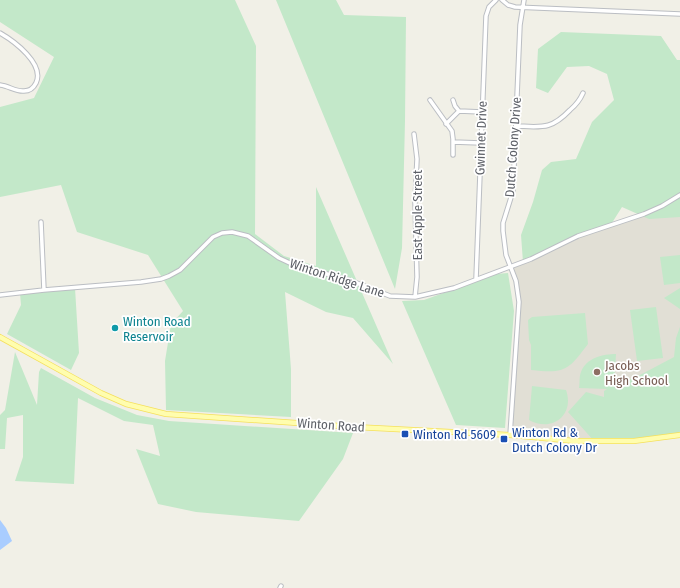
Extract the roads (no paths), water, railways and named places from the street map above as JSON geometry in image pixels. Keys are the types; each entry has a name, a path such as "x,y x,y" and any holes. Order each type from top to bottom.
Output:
{"main road":[{"name":"Winton Road","path":"0,337 101,393 126,404 166,414 595,442 634,441 680,435"}],"street":[{"name":"Gwinnet Drive","path":"476,279 486,16 489,7 496,0"},
{"path":"502,0 511,6 523,8 680,14"},
{"name":"Dutch Colony Drive","path":"510,436 519,302 516,281 504,247 503,223 513,191 518,60 524,0"},
{"path":"0,33 11,39 29,56 38,70 38,81 34,87 26,91 16,90 0,85"},
{"path":"516,126 541,127 555,123 563,118 580,100 582,93"},
{"path":"430,100 452,131 453,155"},
{"path":"453,100 459,112"},
{"path":"446,124 459,112 482,112"},
{"name":"East Apple Street","path":"414,134 417,159 415,202 417,277 415,297"},
{"path":"453,142 481,143"},
{"name":"Winton Ridge Lane","path":"0,296 44,290 161,279 180,270 213,237 222,233 232,232 248,236 279,258 294,265 349,280 390,296 415,297 454,288 531,260 578,236 662,206 680,195"},
{"path":"41,222 44,290"}],"water":[{"path":"0,520 6,528 12,541 0,550"}],"place":[{"name":"Winton Road Reservoir","path":"115,328"},
{"name":"Jacobs High School","path":"597,372"},
{"name":"Winton Rd 5609","path":"405,434"},
{"name":"Winton Rd & Dutch Colony Dr","path":"504,439"}]}
